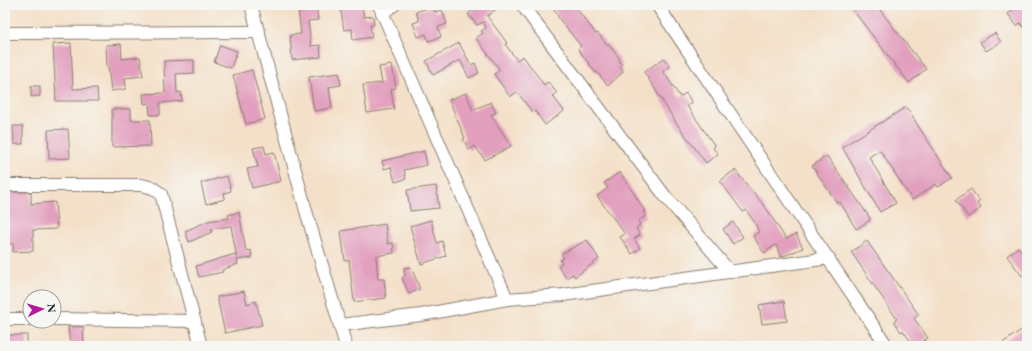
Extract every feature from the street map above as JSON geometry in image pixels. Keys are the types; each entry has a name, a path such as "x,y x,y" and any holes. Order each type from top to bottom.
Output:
{"street":[{"path":"251,5 306,212 346,346"},
{"path":"394,5 380,9 507,299"},
{"path":"522,5 665,196 730,272"},
{"path":"657,5 887,346"},
{"path":"5,33 259,32"},
{"path":"5,185 142,185 153,188 161,194 201,346"},
{"path":"340,325 428,314 507,299 563,295 829,258"},
{"path":"5,319 22,319"},
{"path":"62,319 195,321"}],"building":[{"path":"316,5 318,20 308,21 311,46 320,45 321,57 292,60 290,35 301,34 298,8"},
{"path":"340,5 362,5 364,17 373,16 374,25 370,25 372,37 353,40 352,29 344,30"},
{"path":"472,5 502,5 487,16 507,43 505,44 517,60 523,56 544,85 548,82 557,93 553,96 564,111 545,125 535,111 533,113 517,92 510,97 494,74 500,70 476,38 483,33 481,31 486,28 484,22 477,25 468,14 475,9"},
{"path":"552,5 574,5 596,34 598,33 620,59 619,61 622,64 620,66 623,72 608,86 578,49 581,46 560,20"},
{"path":"849,5 876,5 926,69 909,83"},
{"path":"1019,5 1027,5 1027,31 1020,23 1017,26 1008,14"},
{"path":"433,6 435,12 442,10 447,24 438,27 441,37 428,41 426,34 418,37 413,23 419,21 416,12"},
{"path":"995,33 1001,42 986,51 980,42"},
{"path":"71,43 73,89 97,88 98,101 56,101 53,44"},
{"path":"459,43 471,65 475,63 479,73 469,78 460,60 433,75 426,61"},
{"path":"121,44 122,59 140,57 143,76 125,78 126,89 111,91 107,66 106,45"},
{"path":"220,45 237,51 231,68 214,62"},
{"path":"664,58 670,67 663,71 680,97 686,93 692,103 687,106 715,146 713,148 718,154 706,163 677,124 644,72"},
{"path":"194,60 194,73 176,74 177,93 181,92 182,101 160,103 160,115 150,115 149,103 144,104 143,94 165,93 164,61"},
{"path":"392,65 396,88 391,89 394,109 367,113 363,85 382,83 379,67"},
{"path":"252,70 265,119 246,124 233,75"},
{"path":"339,73 341,85 329,87 332,108 314,111 309,77"},
{"path":"31,86 40,86 40,96 31,97"},
{"path":"466,93 473,110 491,102 496,113 491,115 511,146 485,160 475,146 469,150 463,139 465,138 449,100"},
{"path":"906,107 952,178 938,187 936,184 912,200 880,150 869,157 896,203 880,212 842,147"},
{"path":"112,109 131,109 131,120 150,120 151,146 112,147"},
{"path":"13,126 23,126 23,144 14,144"},
{"path":"68,129 70,158 49,159 48,130"},
{"path":"264,146 266,154 274,152 281,181 252,188 247,169 258,167 253,148"},
{"path":"424,151 427,165 404,170 406,179 395,182 391,167 384,169 382,161"},
{"path":"827,156 870,218 870,220 856,229 840,202 837,203 812,166"},
{"path":"735,170 766,208 786,239 796,234 803,248 781,257 776,245 764,253 753,236 759,232 755,223 746,210 743,212 720,181"},
{"path":"620,172 645,211 643,212 646,216 638,221 640,225 636,228 640,235 634,239 640,248 632,254 620,237 625,234 597,196 608,188 604,183"},
{"path":"227,176 231,191 224,193 225,199 206,204 201,183"},
{"path":"436,186 439,208 410,211 407,190"},
{"path":"971,189 980,201 977,203 981,208 968,217 956,200"},
{"path":"5,192 31,192 31,204 55,202 57,229 33,230 33,251 13,252 13,244 5,244"},
{"path":"239,212 246,251 251,250 252,258 237,260 238,264 222,270 223,272 199,277 196,266 235,254 237,259 231,226 211,229 212,232 189,242 185,231 208,221 229,218 228,215"},
{"path":"431,220 437,243 442,241 446,256 421,264 410,226"},
{"path":"733,222 743,237 733,244 723,229"},
{"path":"385,224 388,244 393,243 394,253 376,256 378,279 384,279 386,298 354,302 349,260 345,261 341,231"},
{"path":"587,240 599,259 575,277 573,274 566,278 558,266 562,263 560,260 564,258 561,254"},
{"path":"867,241 919,315 914,318 928,338 917,346 914,346 903,331 901,332 894,321 897,319 851,252"},
{"path":"1018,247 1027,258 1027,272 1022,276 1007,256"},
{"path":"411,267 420,289 409,294 402,278 405,276 404,268"},
{"path":"244,291 247,304 256,301 262,325 225,333 217,297"},
{"path":"784,301 787,321 762,324 759,305"},
{"path":"1027,326 1027,346 998,346"},
{"path":"68,327 83,327 84,344 81,344 81,346 70,346"},
{"path":"5,335 27,335 27,346 5,346"}]}
